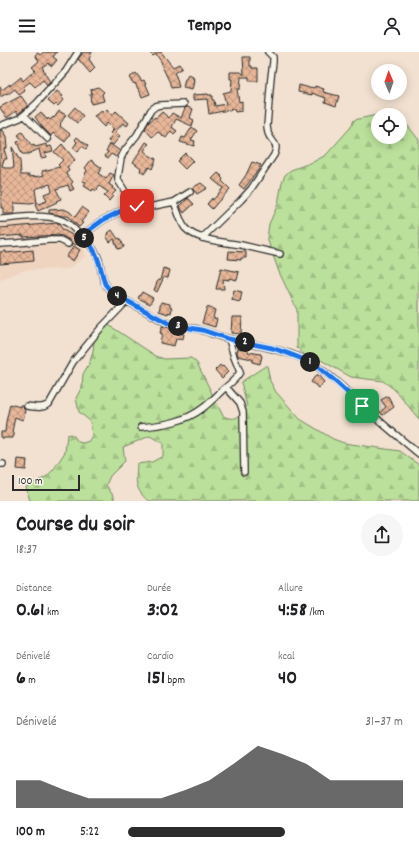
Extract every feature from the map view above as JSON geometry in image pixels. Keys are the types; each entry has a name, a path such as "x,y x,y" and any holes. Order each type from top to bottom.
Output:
{"street":[{"path":"0,126 20,118 42,98 66,71 78,52"},
{"path":"202,238 251,189 276,151 275,144 268,133 267,126 273,62 272,57 268,52"},
{"path":"127,208 126,193 118,180 119,163 125,150 137,135 147,115 154,107 160,105 184,104"},
{"path":"24,115 48,139"},
{"path":"80,234 88,231 103,220 135,204 138,207 144,207 174,202 190,192"},
{"path":"174,202 185,228 202,238 280,254"},
{"path":"0,219 46,217 66,223 80,234 97,255 106,287 112,292 168,323 202,330 229,339 272,348 310,362 336,382 419,454"},
{"path":"0,244 60,240 68,244"},
{"path":"26,406 38,408 49,404 73,362 100,329 127,301"},
{"path":"141,427 165,424 188,417 202,408 240,374 229,339"},
{"path":"226,387 240,403 244,412 244,472"}],"shaded area":[{"path":"58,221 83,240 85,257 68,269 25,270 0,279 0,222"}],"green space":[{"path":"371,116 371,144 407,144 407,125 419,140 419,419 394,389 383,381 351,377 319,359 306,356 297,348 297,310 279,272 267,238 269,224 278,204 282,182 285,175 291,170 313,162 326,155 351,127 354,120"},
{"path":"104,322 156,356 164,359 191,358 197,363 223,416 228,418 237,417 247,406 241,382 267,365 270,381 276,392 300,419 333,439 344,443 400,451 419,465 419,501 148,501 138,488 136,475 137,464 152,462 163,456 163,443 150,436 123,447 125,461 110,476 106,485 114,497 114,501 30,501 26,487 46,477 54,469 65,452 67,435 70,434 74,436 78,442 83,443 89,441 92,435 90,421 79,412 76,398 82,387 83,374 89,364 93,352 94,341"}],"building":[{"path":"44,52 57,52 53,57 57,60 52,66 48,63 42,67 50,82 47,86 43,80 35,87 30,82 23,87 25,91 19,95 15,89 7,95 6,94 0,97 0,86 2,90 10,84 10,86 21,77 23,81 35,70 32,67 39,61 35,55 38,53 40,55"},
{"path":"84,52 92,52 89,59 95,68 90,73 78,59"},
{"path":"149,52 161,52 173,67 179,64 182,68 174,73 179,87 171,88 161,64 162,63 156,54 153,56"},
{"path":"243,57 250,57 250,66 252,66 252,68 258,68 258,81 249,81 249,77 241,77 240,89 237,89 239,102 242,101 242,111 235,112 234,109 209,114 207,99 193,100 193,95 212,95 212,100 214,100 215,106 226,104 223,93 231,91 232,79 230,79 230,72 241,72 244,75"},
{"path":"136,73 142,81 144,80 150,94 142,97 135,83 134,84 129,78"},
{"path":"188,75 194,78 192,90 183,88 185,79"},
{"path":"299,85 310,88 314,88 315,86 324,89 323,92 339,96 336,106 325,102 326,98 312,93 312,95 298,92"},
{"path":"98,87 104,92 102,94 104,101 91,104 91,89"},
{"path":"57,91 63,96 61,98 63,100 58,106 56,104 54,106 48,101"},
{"path":"21,96 28,106 18,114 16,111 7,118 0,107"},
{"path":"75,107 83,116 77,123 68,115"},
{"path":"187,107 193,109 190,118 194,120 192,126 176,119 172,127 177,131 174,134 171,131 166,138 158,132 152,137 145,129 148,123 162,112 169,118 172,113 181,118 185,108"},
{"path":"107,109 112,115 116,111 129,123 127,126 123,123 115,132 120,136 113,145 108,141 112,135 110,133 114,129 107,123 104,127 94,116 102,111 103,113"},
{"path":"59,111 66,115 60,126 70,134 65,142 53,133 51,136 35,117 41,112 47,120 48,118 50,120 53,117 54,118"},
{"path":"192,127 197,131 191,140 195,141 194,146 180,142 182,137 185,138"},
{"path":"0,130 3,130 6,137 7,148 4,149 7,159 4,159 2,166 5,168 14,168 12,147 20,161 21,175 36,177 44,175 42,171 60,167 58,165 63,160 54,152 62,144 75,160 67,167 69,171 66,173 73,182 71,184 74,189 70,191 68,185 56,189 61,199 38,211 35,205 47,201 44,194 52,191 50,184 35,189 37,203 14,203 14,214 3,214 3,208 1,208 0,186"},
{"path":"22,132 32,146 34,145 35,147 47,144 47,147 51,146 53,151 45,153 46,157 41,158 39,149 28,154 22,154 17,142 22,140 18,135"},
{"path":"77,137 88,146 86,149 82,146 78,152 73,148 77,142 75,140"},
{"path":"146,142 149,144 144,151 156,159 152,169 149,167 144,174 140,171 141,168 133,162"},
{"path":"110,144 120,151 116,157 111,154 108,158 105,156 108,152 106,151"},
{"path":"185,153 193,161 185,169 177,161"},
{"path":"91,160 102,168 98,173 106,179 110,173 114,175 109,184 116,191 109,201 104,196 108,192 99,186 97,191 93,189 92,191 84,186 86,182 82,181 87,170 85,168"},
{"path":"252,162 261,165 244,189 239,185"},
{"path":"218,173 222,176 222,181 230,189 212,209 207,204 212,198 213,200 223,188 212,179"},
{"path":"201,183 207,188 197,194 192,188"},
{"path":"188,198 194,204 184,213 180,206"},
{"path":"82,207 89,212 79,227 67,216 49,213 49,210 64,209 75,217"},
{"path":"58,223 63,230 79,240 76,245 70,240 58,235 23,237 23,235 0,237 0,228"},
{"path":"112,230 118,239 120,238 124,247 118,249 114,239 110,242 106,236"},
{"path":"74,246 80,250 73,261 66,257"},
{"path":"33,250 34,261 0,264 0,252 6,251 6,253"},
{"path":"229,251 246,252 246,258 241,258 241,260 228,259"},
{"path":"163,268 170,270 168,278 164,277 157,292 154,290 158,280 160,281"},
{"path":"221,268 239,272 237,280 229,278 229,280 223,279 224,289 216,289"},
{"path":"234,290 242,292 240,302 232,300"},
{"path":"142,292 153,298 150,304 138,298"},
{"path":"161,302 170,304 170,307 172,308 171,313 168,312 168,314 159,311"},
{"path":"207,307 215,310 213,318 217,319 215,327 202,323"},
{"path":"232,317 242,317 241,334 231,333"},
{"path":"162,326 181,331 180,333 184,334 183,339 176,339 174,346 160,343"},
{"path":"242,346 248,347 248,352 261,354 260,364 252,362 252,359 238,356 238,348 242,349"},
{"path":"220,365 222,367 223,366 228,372 222,378 215,370"},
{"path":"316,375 317,377 318,375 324,382 319,388 311,382"},
{"path":"388,396 394,407 383,415 380,412 386,407 381,400"},
{"path":"10,404 20,407 20,405 23,405 25,410 24,417 22,420 15,417 12,432 14,432 13,438 2,438 1,432 5,432"},
{"path":"18,459 27,460 26,470 17,469"}],"route":[{"path":"137,206 135,204 103,220 85,233 80,234 94,250 106,287 135,306 173,325 194,328 229,339 272,348 310,362 348,392 362,406"}]}
